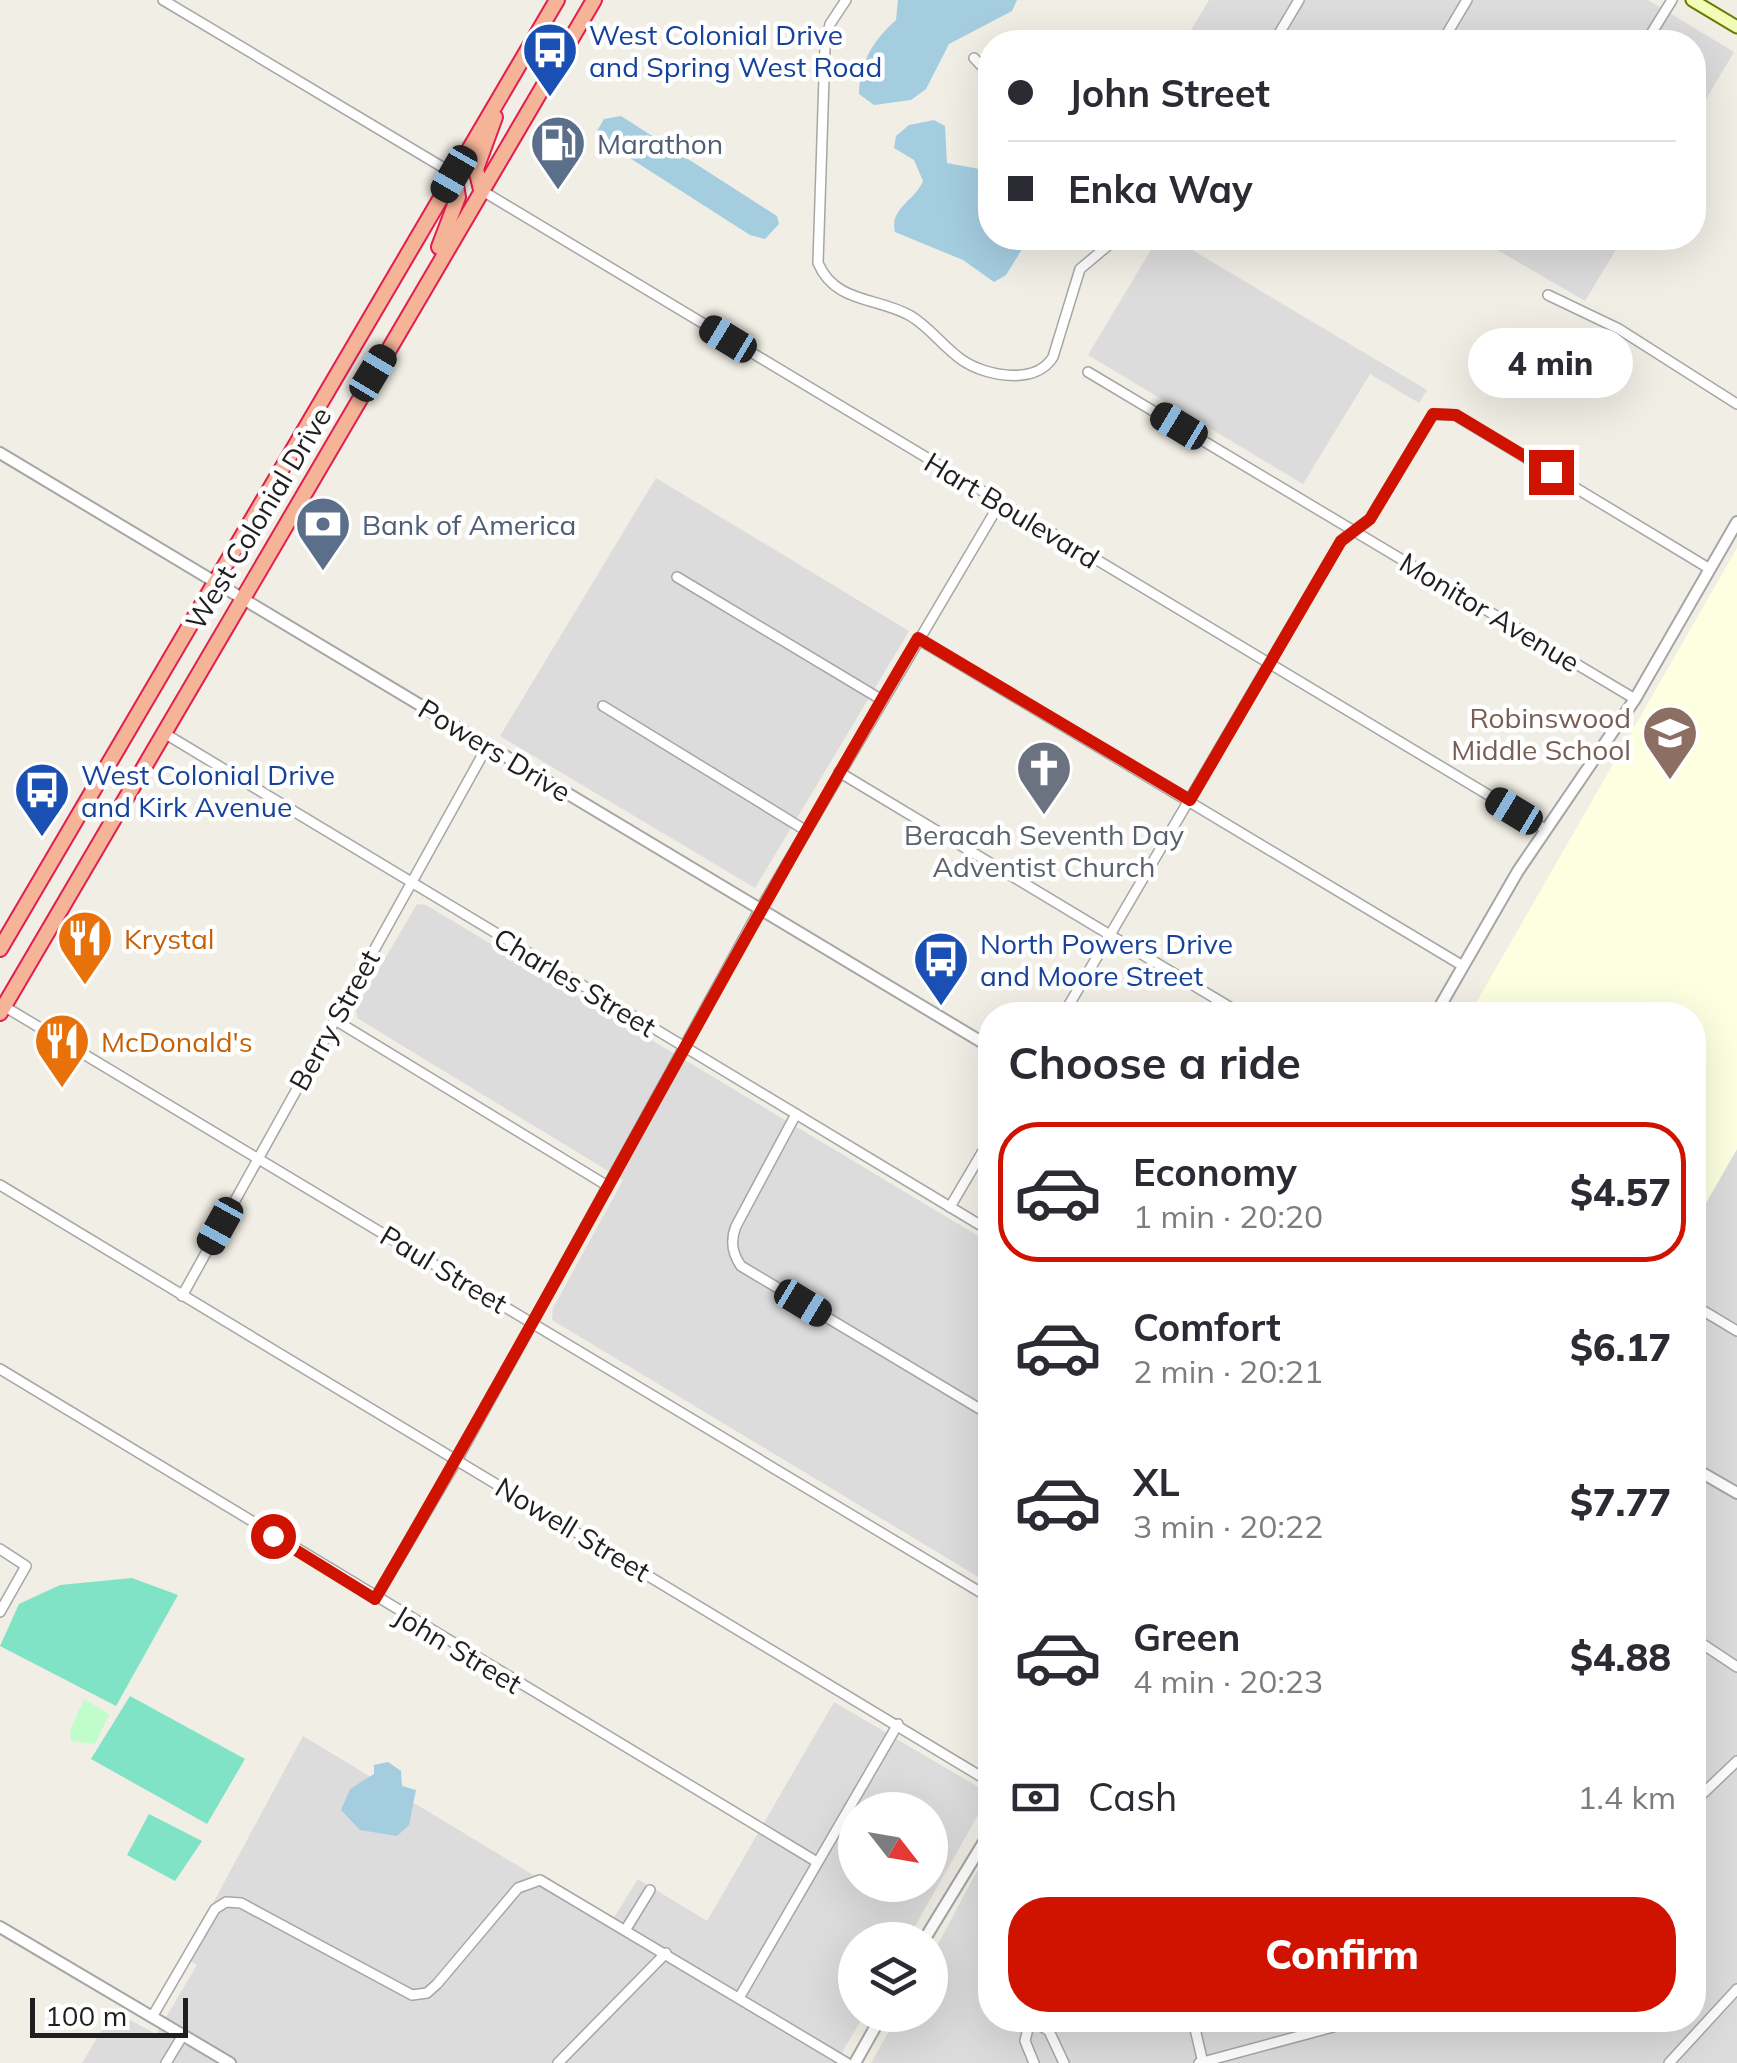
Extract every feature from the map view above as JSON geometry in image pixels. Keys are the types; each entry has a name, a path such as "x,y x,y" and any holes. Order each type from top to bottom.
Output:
{"highway":[{"name":"West Colonial Drive","path":"0,949 557,0"},
{"name":"West Colonial Drive","path":"1,1007 594,0"},
{"path":"480,190 476,168 510,79"},
{"path":"425,285 458,198 454,174"}],"main road":[{"path":"1692,0 1737,27"}],"street":[{"path":"163,0 454,174"},
{"path":"846,0 830,24 825,47 818,263 825,280 865,302 904,312 968,364 1018,376 1034,375 1046,369 1053,357 1080,269 1103,250"},
{"path":"1281,30 1299,0"},
{"path":"1449,30 1467,0"},
{"path":"1653,30 1672,0"},
{"path":"974,58 978,62"},
{"name":"Hart Boulevard","path":"480,190 1545,829"},
{"path":"1548,295 1618,328 1737,404"},
{"name":"Monitor Avenue","path":"1088,372 1635,699"},
{"path":"1071,1002 1341,541 1370,519 1428,421 1440,411 1456,415 1710,568"},
{"name":"Powers Drive","path":"0,453 978,1039"},
{"path":"375,1599 457,1460 682,1046 805,830 1000,503"},
{"path":"1442,1002 1545,829 1635,699 1737,522"},
{"path":"677,577 882,700"},
{"path":"918,638 1463,966"},
{"path":"602,706 805,830"},
{"name":"Charles Street","path":"161,732 978,1224"},
{"name":"Berry Street","path":"182,1296 488,746"},
{"path":"840,772 1221,1002"},
{"name":"Paul Street","path":"1,1007 258,1157 978,1591"},
{"path":"335,1020 606,1185"},
{"path":"796,1114 736,1226 734,1255 741,1266 978,1408"},
{"path":"950,1207 978,1159"},
{"name":"Nowell Street","path":"0,1185 978,1774"},
{"path":"1706,1312 1737,1331"},
{"name":"John Street","path":"0,1369 375,1599 817,1862"},
{"path":"1706,1475 1737,1494"},
{"path":"0,1549 26,1566 0,1612"},
{"path":"1706,1646 1737,1667"},
{"path":"740,1998 898,1724"},
{"path":"1706,1791 1737,1761"},
{"path":"935,1922 978,1852"},
{"path":"152,2017 212,1914 226,1902 241,1903 412,1995 427,1994 518,1888 534,1880 553,1884 847,2063"},
{"path":"626,1929 650,1890"},
{"path":"0,1927 230,2063"},
{"path":"566,2060 666,1953"},
{"path":"1706,2023 1737,1989"},
{"path":"855,2063 872,2032"},
{"path":"1028,2032 1025,2041 1034,2063"},
{"path":"1050,2032 1064,2063"},
{"path":"1196,2032 1202,2063 1314,2032"},
{"path":"1669,2063 1697,2032"},
{"path":"166,2063 183,2035"}],"shaded area":[{"path":"1209,0 1648,0 1698,30 1191,30"},
{"path":"1706,35 1734,52 1706,99"},
{"path":"1151,250 1192,250 1427,390 1419,403 1370,374 1303,484 1088,355"},
{"path":"1498,250 1616,250 1585,301"},
{"path":"656,478 909,631 755,888 500,736"},
{"name":"Robinswood Middle School","path":"1737,548 1737,1149 1706,1202 1706,1002 1476,1002"},
{"path":"417,904 426,905 978,1236 978,1577 552,1320 553,1308 623,1180 357,1018 356,1008"},
{"path":"1737,1149 1737,2063 871,2063 888,2032 948,2032 948,1925 978,1869 978,2032 1706,2032 1706,1204"},
{"path":"834,1702 978,1787 978,1815 948,1868 948,1792 838,1792 838,1902 929,1902 917,1922 838,1922 838,2032 854,2032 836,2063 82,2063 113,2011 156,2034 197,1965 184,1957 303,1736 611,1922 638,1879 707,1921"}],"green space":[{"path":"132,1578 178,1595 116,1706 0,1646 19,1604 60,1585"},
{"path":"130,1696 245,1759 207,1824 91,1759"},
{"path":"84,1699 109,1714 95,1744 71,1741 70,1731"},
{"path":"149,1814 202,1841 175,1881 127,1855"}],"water":[{"path":"898,0 1017,0 1012,11 949,44 926,89 911,100 874,105 859,94 862,71 874,44 896,20"},
{"path":"621,116 777,216 779,224 765,239 750,235 600,139 597,131 604,119"},
{"path":"934,120 945,126 947,163 978,169 978,250 1022,250 1006,275 994,282 963,260 895,232 899,211 923,181 914,160 894,148 896,136 909,125"},
{"path":"388,1762 401,1771 402,1786 416,1790 409,1825 397,1836 360,1830 341,1810 350,1789 374,1774 374,1765"}],"place":[{"name":"West Colonial Drive and Spring West Road","path":"550,99"},
{"name":"Marathon","path":"558,192"},
{"name":"Bank of America","path":"323,573"},
{"name":"Robinswood Middle School","path":"1670,782"},
{"name":"Beracah Seventh Day Adventist Church","path":"1044,817"},
{"name":"West Colonial Drive and Kirk Avenue","path":"42,839"},
{"name":"Krystal","path":"85,987"},
{"name":"North Powers Drive and Moore Street","path":"941,1008"},
{"name":"McDonald's","path":"62,1090"}],"route":[{"path":"273,1536 375,1599 457,1460 737,948 918,638 1190,800 1341,541 1370,519 1433,414 1448,411 1551,472"}]}
